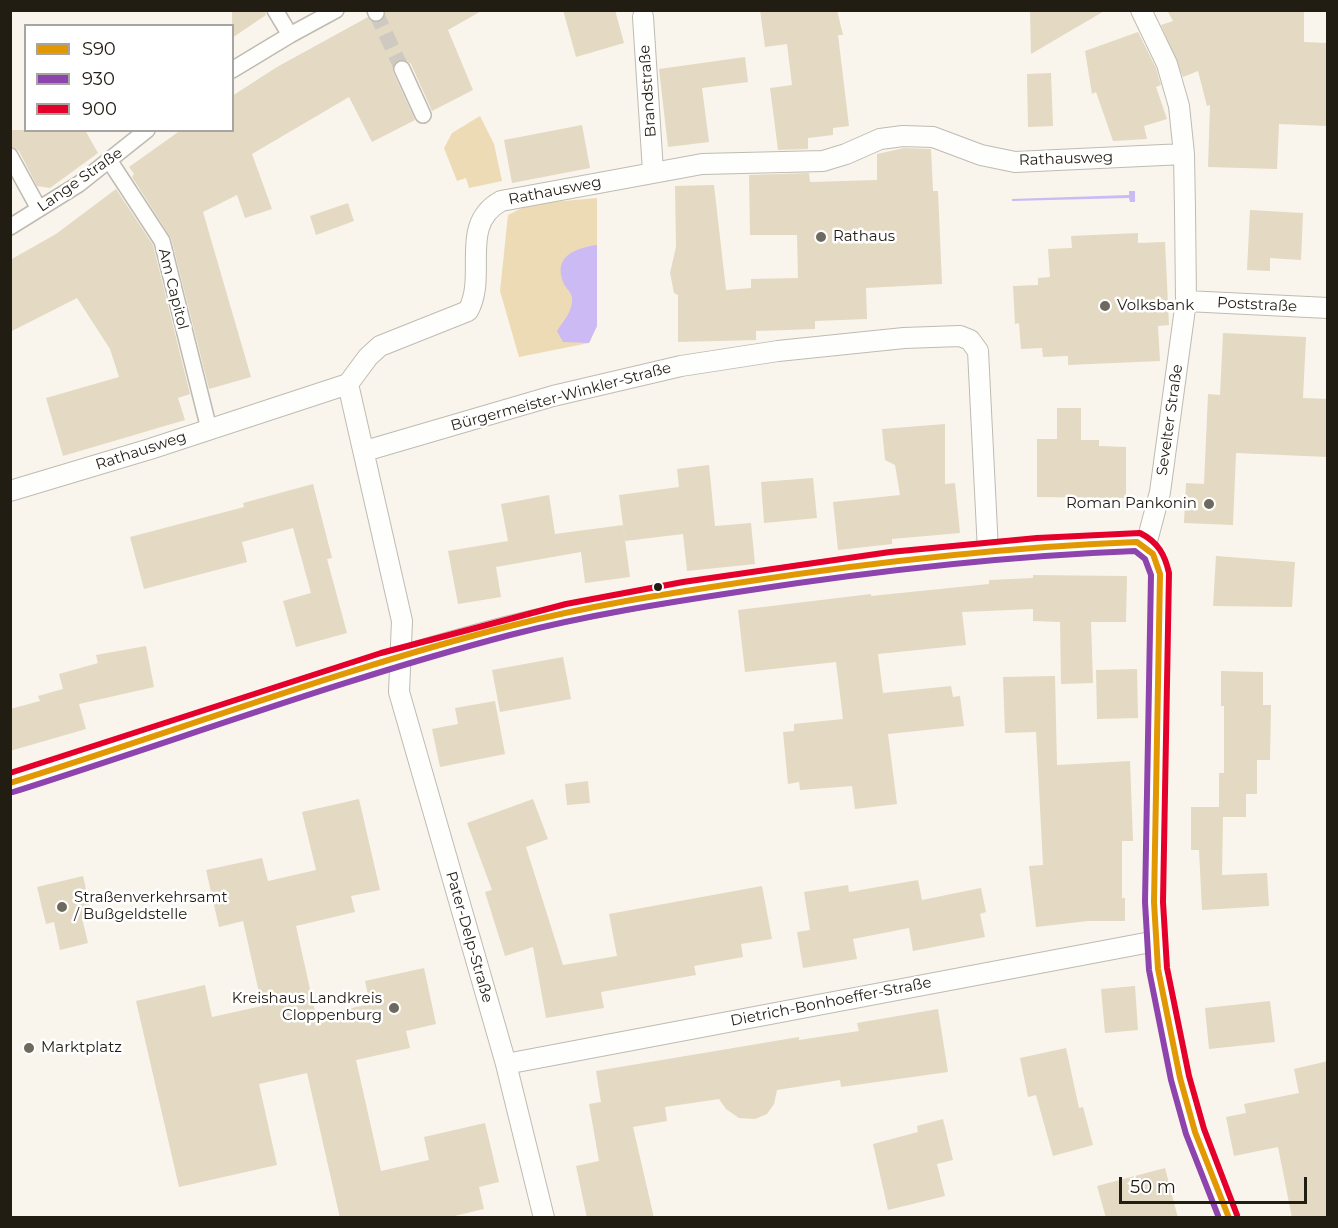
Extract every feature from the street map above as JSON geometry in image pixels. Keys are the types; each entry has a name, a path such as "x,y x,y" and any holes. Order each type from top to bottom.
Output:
{"street":[{"path":"275,10 290,35"},
{"path":"234,69 336,10"},
{"name":"Sevelter Straße","path":"1141,10 1167,64 1179,106 1184,154 1186,301 1160,492 1146,545"},
{"name":"Brandstraße","path":"642,14 653,171"},
{"path":"402,69 423,115"},
{"name":"Lange Straße","path":"10,227 110,160 145,132"},
{"name":"Rathausweg","path":"10,491 348,384 368,357 380,346 468,311 475,297 476,232 491,207 501,201 653,171 702,164 823,160 846,154 880,139 903,136 933,137 981,155 1015,162 1184,154"},
{"path":"10,156 39,209"},
{"name":"Am Capitol","path":"110,160 162,241 209,429"},
{"name":"Poststraße","path":"1186,301 1328,308"},
{"name":"Bürgermeister-Winkler-Straße","path":"365,451 655,370 778,351 904,338 960,336 970,340 978,351 980,363 988,551"},
{"path":"348,384 402,621 402,657"},
{"path":"10,783 402,657 511,626 681,591 848,565 1112,542 1137,542 1146,545 1156,558 1160,574 1156,942 1158,969 1182,1087 1194,1132 1229,1218"},
{"name":"Pater-Delp-Straße","path":"402,657 399,692 506,1064 544,1218"},
{"name":"Dietrich-Bonhoeffer-Straße","path":"506,1064 1156,942"}],"shaded area":[{"path":"480,116 494,144 502,181 469,188 466,178 457,181 444,148 452,133"},
{"path":"1129,191 1135,191 1135,202 1130,202 1129,198 1012,201 1012,199 1129,195"},
{"path":"597,198 597,326 589,343 519,357 500,291 508,215 530,204"},
{"path":"597,245 597,326 589,343 563,342 557,331 570,311 572,298 563,282 561,265 569,254"}],"building":[{"path":"232,10 265,10 266,15 234,37 234,24 232,24"},
{"path":"385,10 483,10 448,30 473,90 432,111 411,64 399,60 394,64 393,72 415,120 372,142 349,97 252,154 272,209 245,218 237,195 203,212 251,377 209,389 171,238 132,177 134,174 129,167 178,132 234,132 234,95 277,67 368,17 373,22 380,22 385,16"},
{"path":"563,10 615,10 624,43 576,57"},
{"path":"760,10 837,10 843,35 838,35 849,126 833,128 833,135 808,138 808,149 778,150 770,88 792,85 787,44 765,47"},
{"path":"1030,10 1106,10 1031,54"},
{"path":"1167,10 1304,12 1304,42 1328,43 1328,126 1279,124 1277,169 1208,167 1210,105 1207,106 1198,71 1183,77 1161,25 1173,21"},
{"path":"1138,32 1156,68 1161,85 1156,87 1167,119 1144,126 1147,139 1113,141 1096,92 1092,94 1085,51"},
{"path":"745,57 748,82 702,88 709,142 668,147 659,69"},
{"path":"1051,73 1053,126 1028,127 1027,74"},
{"path":"582,125 590,168 512,183 504,140"},
{"path":"10,130 86,132 98,153 50,188 37,186 19,151 10,146"},
{"path":"904,148 931,149 933,191 938,191 942,284 866,288 867,319 815,321 815,329 756,331 756,340 678,342 678,295 674,293 670,273 676,247 675,186 714,185 726,290 751,288 751,279 798,278 797,235 750,235 749,175 809,173 810,182 877,180 877,154"},
{"path":"116,189 153,245 190,394 178,398 185,420 63,456 46,398 119,377 110,349 77,298 10,332 10,260 56,234"},
{"path":"348,203 354,221 316,235 310,216"},
{"path":"1250,210 1303,213 1301,260 1270,258 1270,271 1247,270"},
{"path":"1138,233 1138,243 1165,242 1169,325 1158,326 1160,361 1068,365 1068,356 1043,357 1042,348 1021,349 1019,323 1015,324 1013,286 1038,285 1038,278 1050,277 1048,249 1072,248 1071,236"},
{"path":"1223,333 1306,337 1303,398 1328,399 1328,457 1236,453 1233,525 1184,523 1186,483 1204,484 1208,394 1220,395"},
{"path":"1057,408 1081,408 1081,440 1099,440 1099,446 1126,447 1126,498 1037,497 1037,439 1057,439"},
{"path":"945,424 945,484 955,483 960,533 892,539 892,544 838,550 833,502 900,495 895,465 885,460 882,429"},
{"path":"709,465 715,526 751,523 755,564 687,571 683,534 625,541 619,495 679,487 677,469"},
{"path":"813,478 817,518 764,523 761,482"},
{"path":"313,484 332,558 327,559 347,633 296,647 283,601 311,593 293,528 242,542 247,562 144,589 130,537 244,507 243,503"},
{"path":"549,495 555,534 623,525 630,577 585,583 581,552 496,567 501,597 458,604 448,551 508,541 501,504"},
{"path":"1216,556 1295,562 1292,607 1213,606"},
{"path":"1033,575 1127,576 1126,622 1091,622 1093,683 1061,684 1060,622 1033,621 1033,609 962,612 966,645 878,654 883,693 951,686 953,697 960,696 964,726 888,734 897,804 855,809 852,786 800,790 799,782 788,784 783,732 794,731 794,724 843,719 836,662 745,672 738,610 871,594 871,596 989,584 989,580 1033,578"},
{"path":"146,646 154,687 79,704 86,729 10,751 10,709 40,701 38,696 63,689 59,674 98,663 96,655"},
{"path":"563,657 571,699 500,712 492,670"},
{"path":"1137,669 1138,718 1097,719 1096,670"},
{"path":"1221,671 1263,672 1263,705 1271,705 1270,760 1257,760 1257,794 1246,794 1246,817 1223,817 1222,875 1267,873 1269,906 1202,910 1199,850 1191,850 1191,807 1219,807 1219,773 1224,773 1224,706 1221,706"},
{"path":"1055,676 1057,765 1130,761 1133,841 1122,841 1122,898 1125,898 1125,921 1088,921 1036,927 1029,866 1043,865 1036,732 1005,733 1003,677"},
{"path":"495,701 505,754 440,767 432,729 458,724 455,708"},
{"path":"588,781 590,803 567,805 565,784"},
{"name":"Kreishaus Landkreis Cloppenburg","path":"359,799 380,890 351,896 355,912 296,926 316,1016 370,1004 365,981 424,968 436,1024 406,1031 410,1048 356,1060 381,1171 429,1160 424,1137 485,1123 499,1182 479,1187 484,1209 446,1218 340,1218 307,1073 259,1084 277,1165 179,1187 136,1001 205,985 212,1017 262,1006 243,921 219,927 206,870 262,858 268,881 316,870 302,812"},
{"path":"533,799 548,839 526,847 563,965 617,956 609,914 762,886 772,939 741,944 743,957 694,966 696,975 601,992 604,1008 546,1018 533,947 505,956 485,892 492,890 467,823"},
{"path":"83,876 92,916 82,918 88,943 60,950 54,922 46,924 37,887"},
{"path":"918,880 922,900 981,888 986,912 980,914 985,937 913,951 909,928 853,939 857,959 803,968 797,932 810,930 804,892 848,885 849,892"},
{"path":"1135,986 1138,1030 1105,1033 1101,989"},
{"path":"1270,1001 1275,1042 1209,1049 1205,1008"},
{"path":"938,1009 948,1072 841,1087 840,1080 777,1090 774,1104 767,1114 755,1119 739,1118 726,1109 719,1099 665,1107 667,1121 633,1127 654,1218 587,1218 576,1166 599,1161 589,1104 601,1102 596,1071 799,1037 799,1040 859,1031 857,1023"},
{"path":"1066,1048 1079,1108 1083,1107 1093,1145 1053,1156 1036,1095 1028,1097 1020,1058"},
{"path":"1328,1061 1328,1218 1292,1218 1278,1147 1234,1156 1226,1117 1246,1113 1244,1104 1299,1093 1294,1069"},
{"path":"943,1119 953,1160 937,1164 945,1196 888,1210 873,1144 918,1132 917,1126"},
{"path":"1165,1168 1178,1218 1106,1218 1097,1186"}],"tunnel":[{"path":"376,13 402,69"}],"transit line":[{"name":"900","path":"10,773 381,653 566,604 683,582 890,552 1037,538 1140,533 1160,550 1169,573 1163,902 1167,968 1189,1076 1204,1129 1237,1215"},
{"name":"S90","path":"10,783 384,661 568,612 685,591 891,562 1038,548 1137,542 1153,554 1160,574 1154,902 1158,969 1180,1078 1195,1132 1229,1218"},
{"name":"930","path":"13,792 385,671 447,652 568,621 685,600 890,571 988,561 1135,551 1145,559 1151,575 1145,902 1149,970 1171,1080 1186,1134 1219,1218"}],"place":[{"name":"Rathaus","path":"821,237"},
{"name":"Volksbank","path":"1105,306"},
{"name":"Roman Pankonin","path":"1209,504"},
{"name":"Straßenverkehrsamt / Bußgeldstelle","path":"62,907"},
{"name":"Kreishaus Landkreis Cloppenburg","path":"394,1008"},
{"name":"Marktplatz","path":"29,1048"}]}
